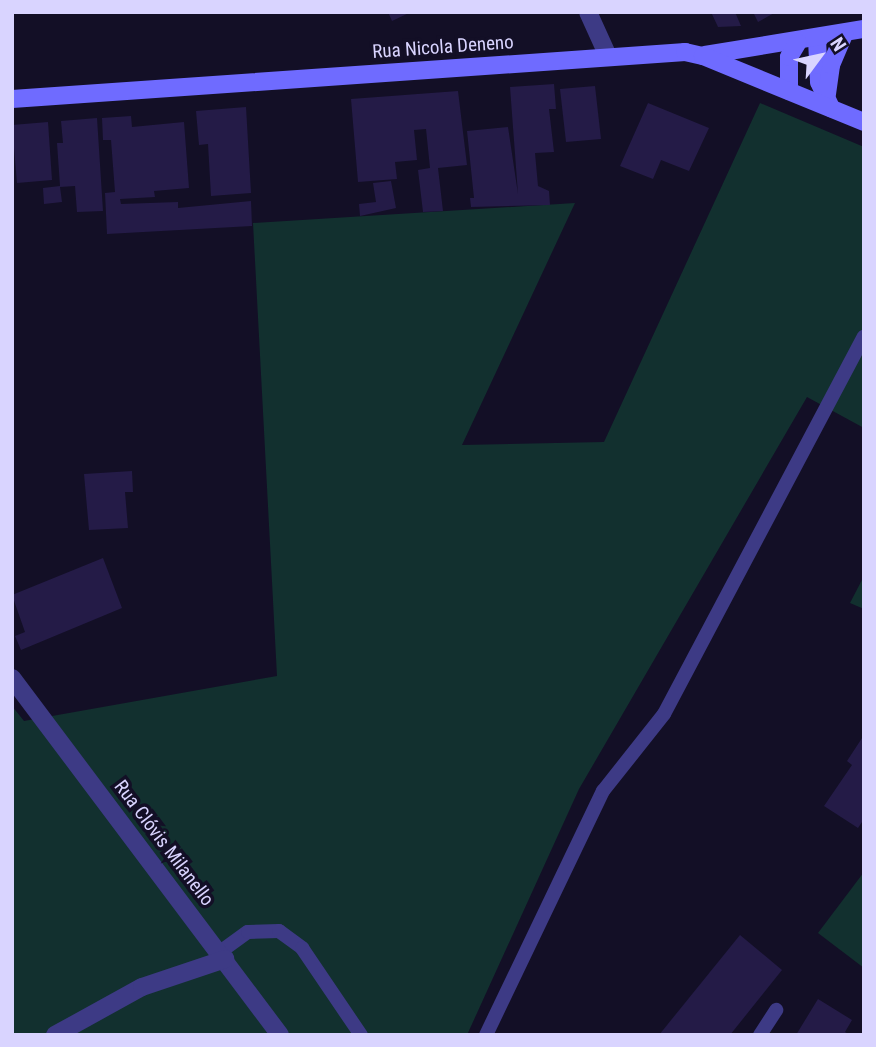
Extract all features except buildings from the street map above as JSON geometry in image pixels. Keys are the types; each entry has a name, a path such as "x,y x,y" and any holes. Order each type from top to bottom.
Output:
{"street":[{"path":"588,12 608,55"},
{"path":"703,55 817,39 864,29"},
{"path":"829,104 831,65 844,34"},
{"path":"817,39 819,82 829,104"},
{"path":"789,91 789,57 798,42"},
{"name":"Rua Nicola Deneno","path":"12,99 608,55 703,55 789,91 829,104 864,122"},
{"name":"Rua Clóvis Milanello","path":"12,678 281,1035"},
{"path":"55,1035 142,987 223,956"}],"lane":[{"path":"486,1035 603,791 664,714 864,337"},
{"path":"223,956 248,932 279,931 302,948 361,1035"},
{"path":"760,1035 776,1010"}],"green space":[{"path":"760,103 864,147 864,428 807,397 579,789 467,1035 12,1035 12,706 24,721 277,676 253,223 575,203 462,445 604,442"},
{"path":"864,576 864,609 850,603"},
{"path":"864,872 864,968 818,933"}]}
